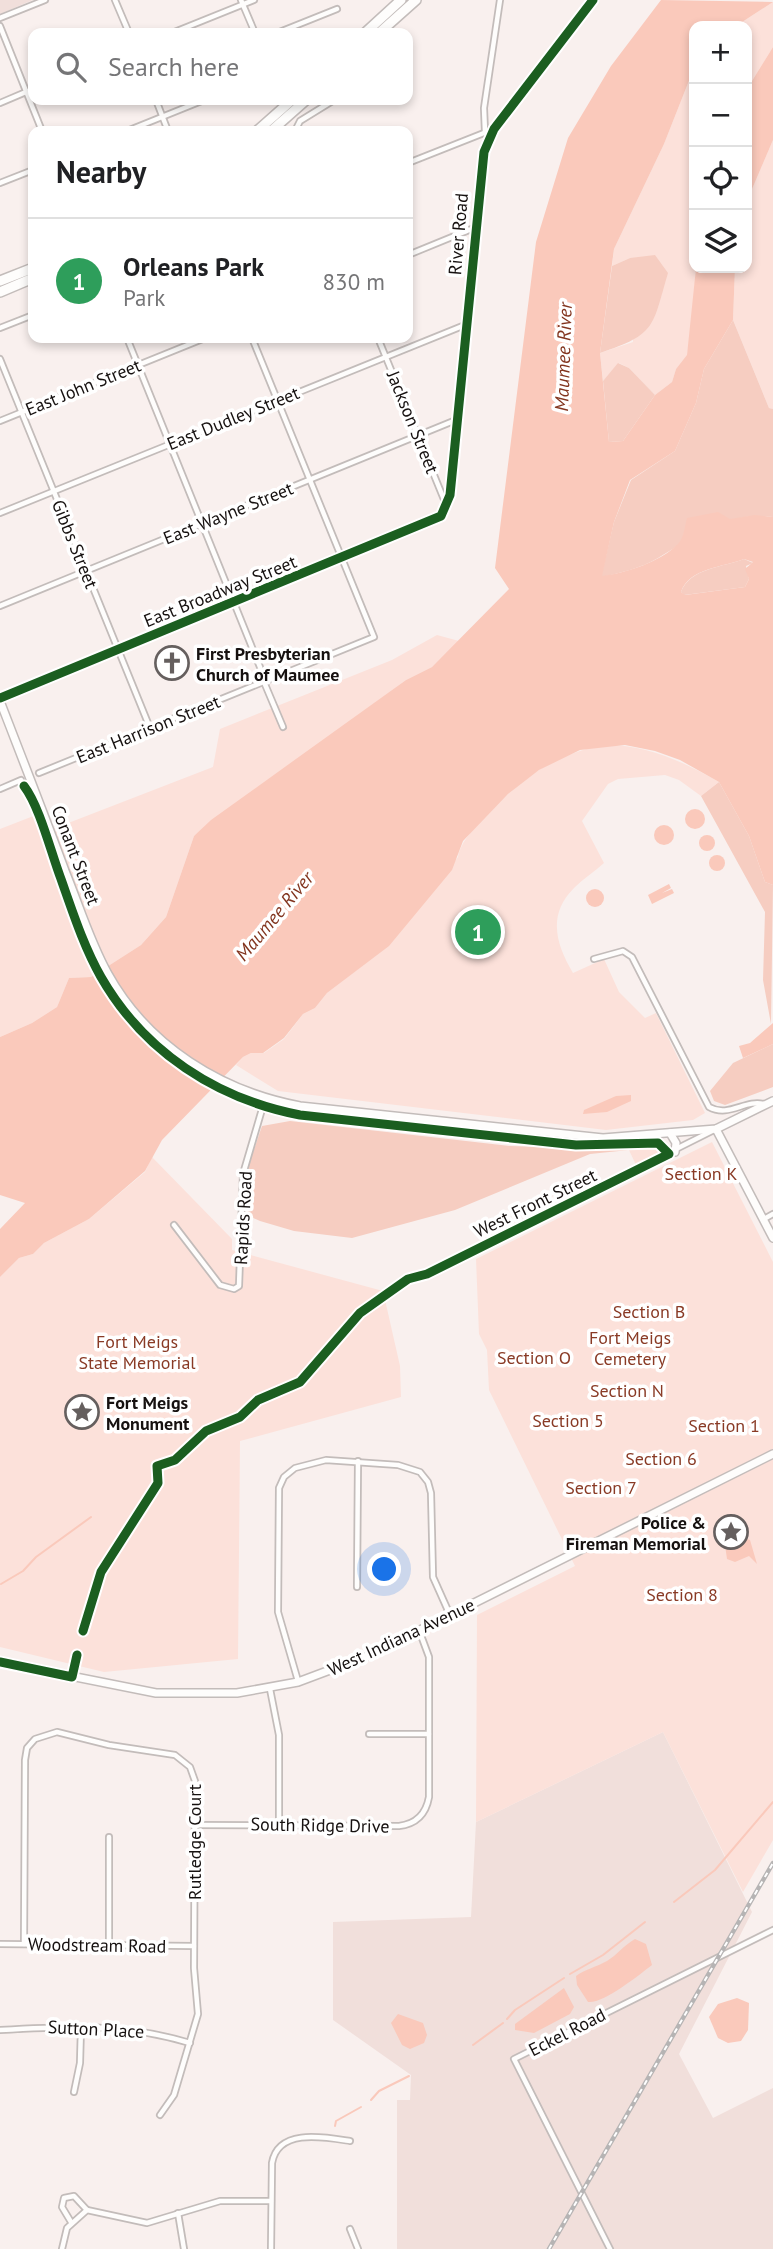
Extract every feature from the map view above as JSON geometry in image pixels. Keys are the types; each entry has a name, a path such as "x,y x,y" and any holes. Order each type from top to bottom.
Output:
{"highway":[{"path":"370,28 401,0"},
{"path":"385,28 416,0"},
{"path":"263,126 286,105"},
{"path":"277,126 300,105"},
{"path":"0,281 28,270"},
{"path":"0,292 28,280"}],"main road":[{"name":"River Road","path":"447,506 482,161 494,129 593,0"},
{"name":"East Broadway Street","path":"0,700 432,522 447,506"},
{"name":"Conant Street","path":"0,700 93,943 110,977 140,1018 186,1060 237,1088 265,1099 344,1112 583,1137 716,1129"},
{"name":"West Front Street","path":"716,1129 770,1102"},
{"path":"716,1129 773,1238"},
{"path":"670,1133 676,1143 675,1152"},
{"name":"West Indiana Avenue","path":"0,1662 156,1693 209,1695 270,1689 298,1682 345,1666 773,1454"}],"street":[{"path":"0,18 45,0"},
{"path":"115,0 127,28"},
{"path":"183,28 242,2 254,0"},
{"path":"485,132 484,108 500,0"},
{"path":"242,2 253,28"},
{"path":"290,28 337,9"},
{"path":"0,26 27,92 0,103"},
{"path":"32,105 40,126"},
{"path":"158,105 166,126"},
{"path":"140,126 192,105"},
{"path":"299,126 311,113 325,105"},
{"path":"413,161 494,129"},
{"path":"0,183 28,172"},
{"path":"413,253 474,228"},
{"path":"0,328 28,317"},
{"name":"East Dudley Street","path":"0,513 466,324"},
{"path":"129,343 283,727"},
{"name":"East John Street","path":"0,421 192,343"},
{"path":"254,343 342,559"},
{"name":"Jackson Street","path":"380,343 447,506"},
{"name":"Gibbs Street","path":"0,359 150,728"},
{"name":"East Wayne Street","path":"0,606 457,420"},
{"name":"East Harrison Street","path":"39,773 374,637 342,559"},
{"path":"0,789 21,780"},
{"path":"594,959 623,951 632,957 709,1107 722,1112 755,1102 770,1102"},
{"name":"Rapids Road","path":"174,1225 220,1285 234,1289 239,1286 243,1174 265,1099"},
{"name":"West Front Street","path":"408,1279 427,1274 675,1152 716,1129"},
{"path":"764,1219 773,1214"},
{"path":"298,1682 278,1612 279,1488 289,1472 303,1465 326,1460 409,1467 428,1482 431,1493 433,1577 450,1615"},
{"path":"356,1587 358,1461"},
{"name":"South Ridge Drive","path":"195,1825 399,1826 414,1822 422,1814 429,1800 429,1657 419,1630"},
{"path":"270,1689 279,1735 279,1825"},
{"name":"Rutledge Court","path":"24,1944 27,1748 38,1736 61,1732 110,1745 178,1757 193,1773 194,1946 198,2006 174,2095 160,2115"},
{"path":"369,1734 429,1734"},
{"path":"109,1837 109,1945"},
{"name":"Eckel Road","path":"610,2249 514,2059 773,1930"},
{"name":"Woodstream Road","path":"0,1944 194,1946"},
{"name":"Sutton Place","path":"0,2030 33,2026 142,2029 190,2043"},
{"path":"74,2092 80,2063 81,2027"},
{"path":"271,2249 273,2157 285,2143 300,2138 350,2141"},
{"path":"71,2222 62,2207 64,2198 74,2196 87,2210"},
{"path":"62,2249 63,2236 71,2222 87,2210 105,2211 140,2222 220,2201 271,2201"},
{"path":"178,2213 184,2249"},
{"path":"350,2229 358,2249"}],"shaded area":[{"path":"0,0 33,0 0,14"},
{"path":"655,255 668,273 659,306 649,326 632,340 600,353 612,266 630,258"},
{"path":"733,320 769,408 773,409 773,517 741,518 712,527 645,565 601,577 614,522 631,480 675,451 696,403 704,369"},
{"path":"618,363 629,368 655,395 623,441 609,442 603,381"},
{"path":"744,559 753,563 746,566 749,579 745,587 684,595 681,592 685,584 700,573"},
{"path":"719,782 749,836 765,882 773,885 771,1024 763,980 765,912 701,796"},
{"path":"773,1044 773,1087 725,1105 714,1101 710,1091 733,1063"},
{"path":"290,1121 511,1146 629,1150 590,1154 455,1210 352,1238 294,1231 260,1221 251,1217 243,1204 249,1164 262,1126"},
{"path":"663,1732 752,1912 679,2054 713,2118 773,2088 773,2249 397,2249 397,2100 410,2100 411,2075 333,2020 333,1922 471,1917 476,1822"}],"green space":[{"path":"773,2 773,47 752,81 752,21 744,21"},
{"path":"689,81 689,273 696,273 693,318 687,356 676,369 672,382 655,395 629,368 619,363 603,381 600,353 633,342 630,258 612,266 614,249 664,144"},
{"path":"773,140 773,409 769,408 733,320 735,273 752,273 752,189"},
{"path":"437,635 459,641 432,667 406,680 194,836 166,917 141,945 91,977 69,978 57,1007 32,1023 0,1037 0,829 36,815 45,832 213,767 220,729 392,660"},
{"path":"601,745 648,750 719,782 701,796 679,780 665,775 618,779 608,784 582,821 604,863 574,888 566,898 557,919 562,951 573,973 604,959 619,992 645,1018 656,1013 705,1113 693,1120 606,1130 278,1091 236,1065 243,1057 251,1053 264,1053 284,1039 303,1014 315,1008 327,993 388,946 458,857 461,847 479,822 504,797 546,766"},
{"name":"Fort Meigs Cemetery","path":"712,1142 773,1262 773,1840 743,1892 663,1732 476,1822 477,1615 575,1566 489,1390 487,1350 479,1334 476,1259"},
{"path":"658,1145 666,1152 637,1167 628,1148"},
{"name":"Fort Meigs State Memorial","path":"152,1157 232,1239 232,1250 383,1291 400,1366 401,1397 240,1441 238,1659 104,1672 0,1647 0,1277 19,1258 33,1254 44,1243 89,1219 145,1172"}],"water":[{"name":"Maumee River","path":"661,0 773,2 744,21 689,21 689,81 664,144 614,249 600,353 609,442 623,441 655,395 672,382 676,369 687,355 695,273 735,273 733,320 704,369 696,403 675,451 630,480 614,522 602,576 642,566 671,550 682,538 687,518 718,512 730,519 755,515 773,517 773,885 765,882 749,836 719,782 680,760 655,751 625,745 580,750 539,770 508,794 463,841 452,870 389,946 327,993 315,1008 303,1014 284,1038 263,1053 251,1053 243,1057 162,1140 145,1171 89,1219 44,1243 33,1254 19,1258 0,1277 0,1229 25,1203 0,1195 0,1037 32,1023 57,1007 69,978 91,977 141,945 166,917 194,836 211,820 406,680 432,667 509,589 495,568 536,242 568,138 611,66","holes":["744,559 753,562 745,569 749,579 745,587 685,595 681,592 685,584 699,573"]},
{"path":"773,47 773,140 752,189 752,84"},
{"path":"695,809 702,812 705,819 702,826 695,829 688,826 685,819 688,812"},
{"path":"664,825 671,828 674,835 671,842 664,845 657,842 654,835 657,828"},
{"path":"704,835 710,835 715,843 713,849 704,851 699,846 699,840"},
{"path":"714,855 720,855 725,863 723,869 714,871 709,866 709,860"},
{"path":"669,884 671,888 662,893 672,889 674,893 652,904 648,895"},
{"path":"595,889 601,892 604,898 601,904 595,907 589,904 586,898 589,892"},
{"path":"773,1023 773,1044 743,1058 739,1046 750,1043"},
{"path":"631,1095 631,1101 607,1112 583,1114 584,1110 616,1096"},
{"path":"736,1536 750,1540 757,1564 749,1556 735,1562 727,1559 725,1545"},
{"path":"635,1939 646,1944 652,1965 611,1994 588,2002 577,1985 576,1976 607,1961"},
{"path":"564,1988 574,2007 570,2014 534,2033 515,2030 515,2024"},
{"path":"737,1998 749,2003 748,2030 741,2041 728,2043 718,2038 709,2017 718,2004"},
{"path":"398,2014 423,2023 427,2035 424,2043 410,2049 402,2045 391,2023"}],"waterway":[{"path":"1,1584 23,1571 36,1557 91,1517"},
{"path":"674,1902 715,1870 773,1802"},
{"path":"570,1974 603,1955 645,1922"},
{"path":"507,2019 515,2010 564,1978"},
{"path":"473,2045 503,2023"},
{"path":"371,2100 379,2091 409,2076"},
{"path":"335,2126 336,2121 361,2107"}],"railway":[{"path":"549,2249 773,1863"}],"cycle path":[{"path":"0,698 441,516 450,495 484,152 494,129 593,0"},
{"path":"24,786 40,818 89,954 118,1004 161,1049 212,1084 269,1108 300,1115 576,1145 658,1143 669,1154 427,1274 408,1279 360,1313 300,1382 258,1400 240,1417 206,1431 175,1460 157,1466 158,1483 101,1572 83,1631"},
{"path":"0,1662 72,1677 77,1655"}],"place":[{"name":"First Presbyterian Church of Maumee","path":"172,663"},
{"name":"Orleans Park","path":"478,932"},
{"name":"Fort Meigs Monument","path":"82,1412"},
{"name":"Police & Fireman Memorial","path":"731,1532"}],"park label":[{"name":"Section K","path":"701,1173"},
{"name":"Section B","path":"649,1311"},
{"name":"Section O","path":"534,1357"},
{"name":"Section N","path":"627,1390"},
{"name":"Section 5","path":"568,1420"},
{"name":"Section 1","path":"724,1425"},
{"name":"Section 6","path":"661,1458"},
{"name":"Section 7","path":"601,1487"},
{"name":"Section 8","path":"682,1594"}]}
